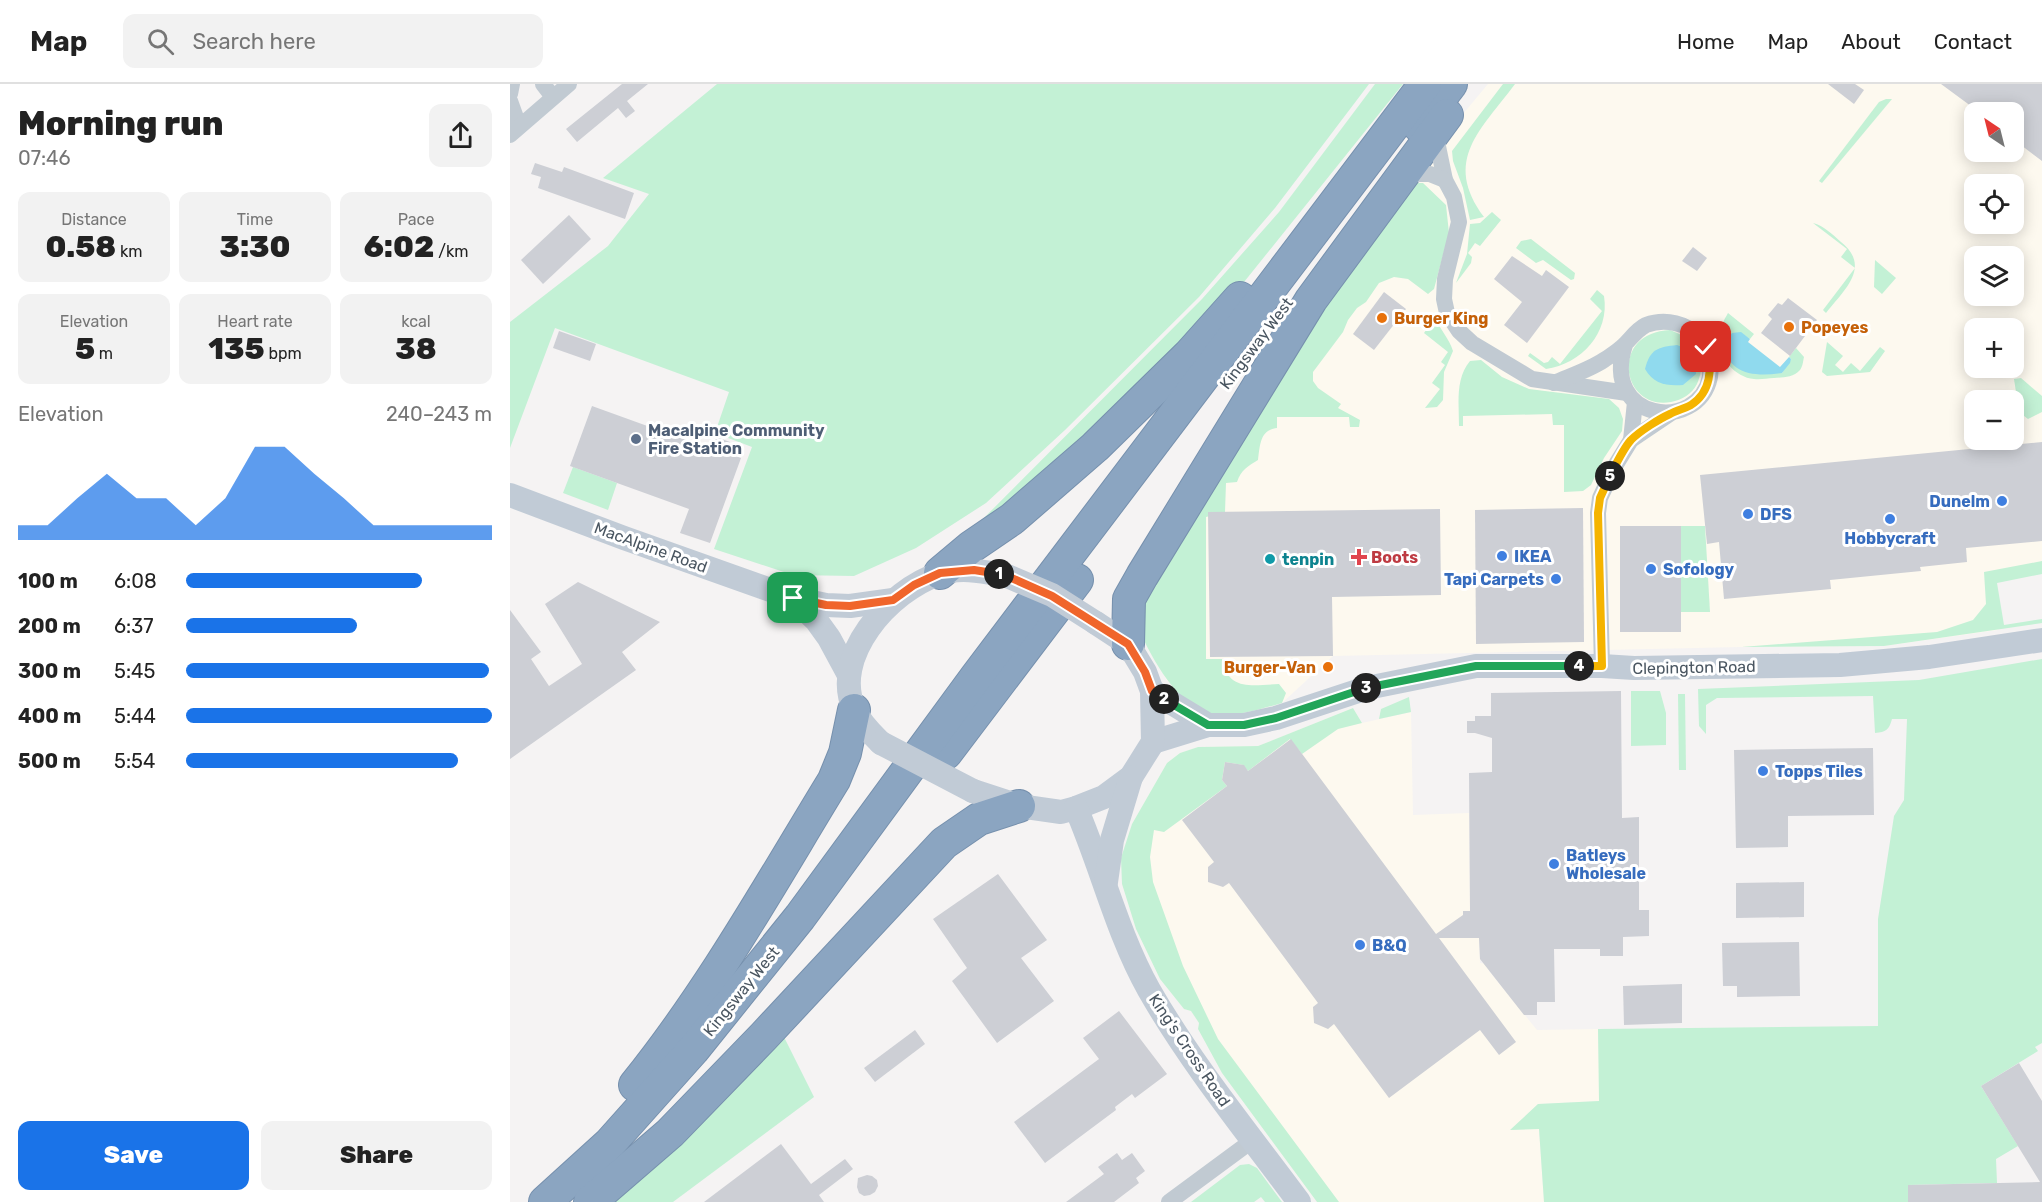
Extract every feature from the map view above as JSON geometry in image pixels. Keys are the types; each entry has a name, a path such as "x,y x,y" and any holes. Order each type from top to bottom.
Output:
{"highway":[{"path":"940,573 971,547 1012,519 1095,447 1189,355 1419,84"},
{"name":"Kingsway West","path":"545,1202 610,1143 693,1050 800,917 976,677 1425,84"},
{"name":"Kingsway West","path":"577,1202 615,1166 685,1090 769,991 904,807 1452,84"},
{"path":"1128,644 1130,598 1311,300 1402,174 1472,84"},
{"path":"540,1202 664,1049 739,936 834,780 845,753 854,710"},
{"path":"590,1202 670,1133 944,843 979,819 1019,806"}],"main road":[{"name":"MacAlpine Road","path":"510,495 793,598 826,605 850,606 893,600"},
{"path":"1106,885 1112,840 1131,777 1153,742 1152,691 1145,672 1128,644 1052,596 1007,576 974,570 940,573 914,585 893,600 875,619 859,644 849,675 850,694 854,710 865,728 881,743 973,791 1019,806 1061,812 1104,797 1131,777"},
{"name":"MacAlpine Road","path":"793,598 816,620 829,638 849,675"},
{"name":"Clepington Road","path":"1153,742 1208,725 1244,725 1276,718 1367,687 1476,666 1643,668 1840,664 1929,657 2042,640"},
{"path":"1152,691 1208,725"},
{"name":"King's Cross Road","path":"1076,808 1128,948 1149,989 1178,1038 1299,1202"}],"street":[{"path":"510,94 512,84"},
{"path":"514,130 548,90 569,84"},
{"path":"510,101 514,130"},
{"path":"1435,131 1445,180 1454,197 1459,222 1445,279 1444,299 1448,313 1459,331 1472,343 1532,379 1631,397 1652,411 1671,413"},
{"path":"1402,174 1430,174 1445,180"},
{"path":"1602,666 1598,513 1600,498 1615,466 1631,440 1671,413 1683,410 1702,394 1709,378 1710,361 1706,347 1699,336 1689,328 1664,321 1645,326 1625,345 1619,361 1620,378 1631,397 1631,440"},
{"path":"1553,383 1602,362 1625,345"},
{"path":"1169,1202 1253,1140"}],"shaded area":[{"path":"1488,84 2042,84 2042,566 1990,575 1998,630 1884,646 1333,656 1282,703 1248,712 1167,681 1137,624 1398,192"},
{"path":"1353,708 1362,723 1411,712 1413,815 1469,813 1470,911 1479,938 1480,963 1488,964 1489,971 1537,1030 1598,1029 1600,1101 1538,1104 1511,1130 1539,1128 1544,1202 1317,1202 1222,1073 1198,1029 1199,1023 1191,1011 1184,1009 1160,979 1136,929 1122,884 1132,824 1167,763 1180,753 1198,747 1258,746"}],"green space":[{"path":"717,84 1369,84 1275,208 1199,297 1065,430 986,503 916,548 854,576 793,575 714,549 752,447 715,433 729,392 555,328 510,448 510,322 608,246 649,194 603,178"},
{"path":"1375,84 1403,84 1232,297 1071,459 965,537 1202,299 1279,212"},
{"path":"1503,84 1515,84 1479,131 1466,162 1466,179 1472,197 1484,217 1470,220 1452,151"},
{"path":"1892,99 1822,183 1819,181 1879,102"},
{"path":"1410,183 1423,183 1446,205 1449,233 1434,289 1428,294 1408,279 1394,277 1379,283 1366,302 1357,308 1348,320 1343,332 1313,372 1313,381 1318,388 1341,404 1338,408 1360,420 1359,427 1350,427 1349,417 1277,417 1277,428 1271,429 1262,439 1258,460 1243,471 1237,482 1226,483 1225,512 1206,517 1206,659 1222,659 1225,670 1236,682 1251,685 1279,684 1286,693 1282,703 1252,711 1220,715 1200,710 1181,696 1155,661 1138,626 1136,603 1347,257"},
{"path":"1492,212 1501,220 1480,246 1475,243 1468,253 1472,257 1471,263 1456,283 1467,254 1470,224 1480,223"},
{"path":"1813,223 1828,231 1850,251 1855,268 1841,257 1847,249"},
{"path":"1531,239 1575,273 1574,279 1571,280 1543,260 1536,263 1516,248 1521,241"},
{"path":"1875,260 1896,278 1882,294 1874,287"},
{"path":"1855,269 1847,287 1826,313 1823,310"},
{"path":"1597,290 1604,296 1605,310 1602,322 1598,334 1581,353 1571,361 1546,369 1528,356 1530,353 1544,363 1552,357 1560,364 1602,311 1590,299"},
{"path":"1728,313 1754,334 1750,339 1741,333 1723,340 1728,360 1782,373 1796,348 1804,357 1800,370 1788,377 1754,379 1734,370 1724,358 1719,343 1720,329"},
{"path":"1435,317 1453,351 1444,372 1443,400 1437,407 1425,408 1440,389 1432,383 1445,365 1441,362 1448,352 1424,333"},
{"path":"1670,330 1686,338 1697,351 1701,366 1700,375 1695,388 1683,398 1671,402 1654,402 1641,395 1633,384 1629,370 1630,356 1637,344 1650,334"},
{"path":"1827,342 1843,356 1835,365 1843,372 1851,363 1860,371 1880,347 1885,351 1870,372 1827,376 1822,372"},
{"path":"1481,360 1502,377 1529,389 1609,399 1619,408 1623,419 1622,431 1604,458 1591,485 1583,491 1564,492 1564,425 1553,425 1552,414 1463,416 1463,426 1459,426 1459,392 1462,376 1470,361"},
{"path":"2021,378 2042,396 2042,412 2028,419 2024,416 2024,390 2016,390 2014,379"},
{"path":"573,467 617,483 608,510 563,493"},
{"path":"1681,526 1705,526 1710,612 1681,612"},
{"path":"2042,561 2042,574 1997,583 2004,625 2042,619 2042,623 1884,646 1741,647 1937,632 1973,620 1986,604 1984,572"},
{"path":"2042,659 2042,1043 2035,1047 2038,1051 1981,1086 2018,1146 1996,1159 1997,1183 1908,1185 1908,1202 1544,1202 1539,1129 1510,1130 1538,1104 1599,1101 1598,1029 1878,1026 1878,919 1894,816 1904,800 1907,719 1892,719 1886,730 1875,733 1873,696 1717,698 1706,705 1706,734 1699,726 1698,689 1919,680"},
{"path":"1631,691 1660,691 1666,713 1666,745 1631,746"},
{"path":"1678,694 1685,694 1686,770 1679,770"},
{"path":"1409,697 1411,712 1379,719 1381,709"},
{"path":"1353,708 1362,723 1338,729 1302,754 1290,739 1248,771 1243,765 1225,762 1222,780 1227,786 1164,832 1154,830 1150,857 1153,882 1183,966 1218,1039 1339,1202 1317,1202 1222,1073 1191,1011 1184,1009 1160,979 1136,929 1122,884 1121,858 1132,824 1167,763 1180,753 1198,747 1258,746"},
{"path":"784,1037 814,1097 673,1202 604,1202"},
{"path":"1249,1164 1257,1168 1282,1202 1265,1202 1261,1197 1254,1202 1191,1202 1240,1165"}],"water":[{"path":"1741,332 1750,339 1748,342 1780,367 1789,357 1791,359 1782,373 1752,374 1736,367 1725,352 1723,340 1732,333"},
{"path":"1677,345 1689,350 1695,362 1696,374 1683,385 1656,381 1645,369 1649,357 1660,348"}],"building":[{"path":"622,84 648,84 627,101 635,111 626,118 618,108 577,142 566,129"},
{"path":"1828,84 1855,84 1864,90 1854,104"},
{"path":"1941,84 2042,84 2042,161 2024,147 2024,102 1965,102"},
{"path":"535,163 562,172 564,167 634,193 625,219 538,188 541,177 531,174"},
{"path":"569,215 591,239 543,284 521,260"},
{"path":"1693,247 1707,258 1697,271 1682,261"},
{"path":"1512,256 1542,276 1546,270 1569,287 1527,343 1504,325 1522,302 1494,279"},
{"name":"Burger King","path":"1384,292 1406,309 1374,350 1353,334"},
{"name":"Popeyes","path":"1788,298 1817,320 1790,356 1761,333 1772,319 1768,315 1778,303 1782,305"},
{"path":"559,331 596,344 590,361 553,348"},
{"path":"592,406 711,449 716,437 730,442 728,447 732,448 730,454 741,458 710,543 680,533 689,509 570,466"},
{"path":"2042,442 2042,541 1966,548 1967,562 1920,567 1921,571 1830,580 1831,589 1724,599 1719,542 1707,544 1700,475 1964,450 2024,450 2024,444"},
{"path":"1583,508 1584,642 1476,644 1475,510"},
{"name":"tenpin","path":"1440,509 1441,595 1332,597 1333,656 1210,657 1208,512"},
{"name":"Sofology","path":"1620,526 1681,526 1681,632 1620,632"},
{"path":"578,582 660,622 622,652 636,670 510,759 510,610 541,652 531,659 549,686 582,664 545,604"},
{"path":"1621,691 1622,818 1639,817 1639,910 1649,910 1649,936 1623,937 1623,956 1600,956 1600,949 1554,949 1555,1002 1537,1002 1537,1015 1524,1015 1480,959 1479,938 1439,938 1516,1042 1499,1055 1480,1030 1389,1098 1334,1024 1328,1029 1314,1023 1313,1007 1318,1003 1229,883 1223,887 1208,882 1208,867 1214,862 1182,820 1227,786 1222,780 1225,762 1244,765 1248,771 1291,739 1436,934 1463,915 1463,911 1470,911 1469,773 1492,772 1492,738 1467,733 1467,721 1475,721 1475,716 1491,716 1491,693"},
{"path":"1873,748 1874,815 1788,816 1788,847 1736,848 1734,750"},
{"path":"998,874 1047,940 1021,958 1054,1001 997,1043 952,981 967,968 933,919"},
{"path":"1804,882 1804,917 1736,918 1736,883"},
{"path":"1799,942 1800,996 1737,997 1737,986 1723,986 1722,943"},
{"path":"1682,984 1682,1023 1624,1025 1623,986"},
{"path":"1119,1011 1167,1074 1135,1098 1132,1094 1115,1107 1116,1110 1045,1163 1014,1122 1099,1059 1083,1038"},
{"path":"915,1030 925,1044 875,1082 864,1068"},
{"path":"2019,1063 2042,1101 2042,1202 1908,1202 1908,1185 2040,1182 1981,1086"},
{"path":"781,1144 811,1184 845,1159 853,1169 819,1195 824,1202 704,1202"},
{"path":"1117,1153 1122,1160 1132,1153 1145,1171 1136,1178 1139,1183 1114,1202 1066,1202 1104,1174 1098,1167"},
{"path":"867,1175 877,1180 878,1186 875,1192 864,1196 859,1193 857,1187 858,1178"}],"place":[{"name":"Burger King","path":"1382,318"},
{"name":"Popeyes","path":"1789,327"},
{"name":"Macalpine Community Fire Station","path":"636,439"},
{"name":"Dunelm","path":"2002,501"},
{"name":"DFS","path":"1748,514"},
{"name":"Hobbycraft","path":"1890,519"},
{"name":"IKEA","path":"1502,556"},
{"name":"Boots","path":"1359,557"},
{"name":"tenpin","path":"1270,559"},
{"name":"Sofology","path":"1651,569"},
{"name":"Tapi Carpets","path":"1556,579"},
{"name":"Burger-Van","path":"1328,667"},
{"name":"Topps Tiles","path":"1763,771"},
{"name":"Batleys Wholesale","path":"1554,864"},
{"name":"B&Q","path":"1360,945"}],"route":[{"path":"793,598 826,605 850,606 893,600 914,585 940,573 974,570 1007,576 1052,596 1128,644 1145,672 1152,691 1208,725 1244,725 1276,718 1367,687 1476,666 1602,666 1598,513 1600,498 1615,466 1631,440 1671,413 1683,410 1702,394 1709,378 1710,361 1706,347"}]}
